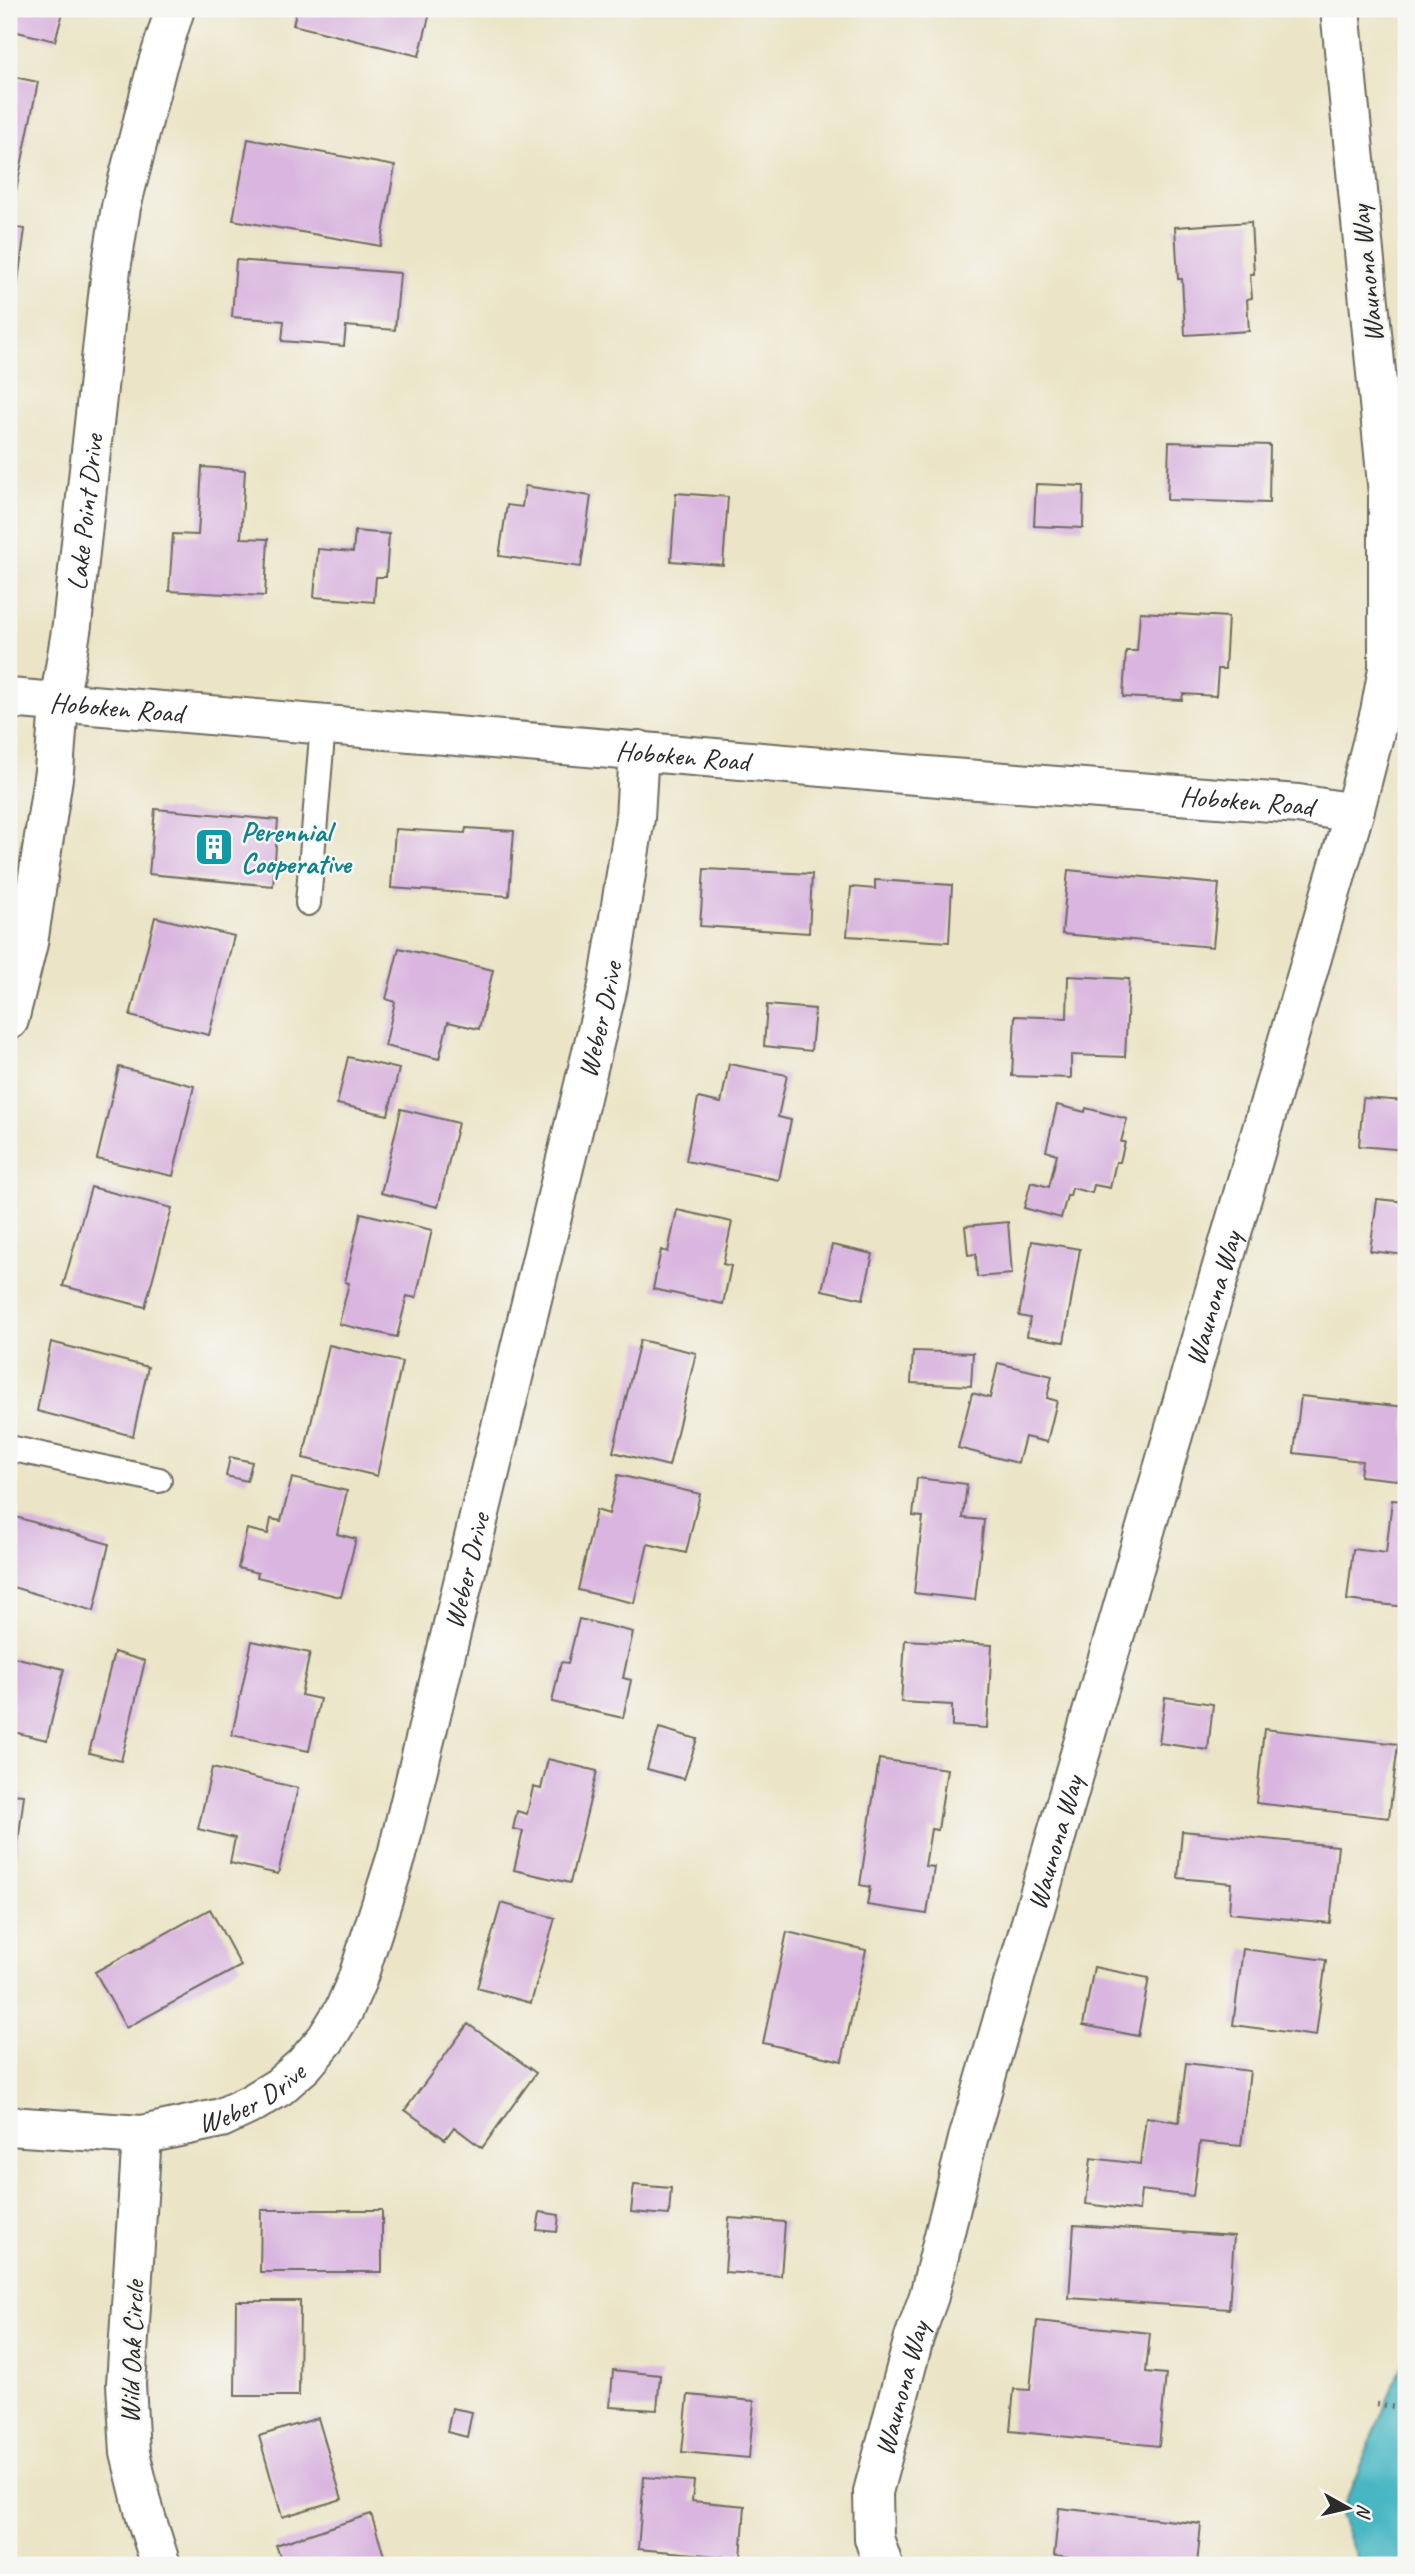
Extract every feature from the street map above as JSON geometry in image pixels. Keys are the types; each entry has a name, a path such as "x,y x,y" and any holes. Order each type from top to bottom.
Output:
{"street":[{"name":"Lake Point Drive","path":"9,1020 28,943 54,771 59,704 72,625 111,269 121,207 157,66 175,9"},
{"name":"Waunona Way","path":"883,2565 874,2538 873,2492 914,2338 929,2296 968,2139 1354,813 1381,712 1388,669 1388,494 1339,9"},
{"name":"Hoboken Road","path":"9,698 951,778 1298,804 1354,813"},
{"name":"Weber Drive","path":"9,2126 142,2135 221,2118 279,2087 304,2065 326,2039 344,2010 397,1855 608,986 635,818 639,750"},
{"name":"Wild Oak Circle","path":"142,2135 126,2384 130,2453 161,2565"}],"lane":[{"path":"308,903 323,725"},
{"path":"9,1448 159,1480"}],"path":[{"path":"1377,2404 1406,2409"}],"water":[{"path":"1406,2355 1406,2565 1359,2565 1340,2515"}],"building":[{"path":"9,9 64,9 55,41 9,30"},
{"path":"297,9 431,9 419,56 293,25"},
{"path":"9,76 38,82 16,191 9,190"},
{"path":"248,139 395,166 381,246 233,220"},
{"path":"1251,222 1254,274 1250,274 1252,298 1247,299 1249,331 1185,335 1182,279 1178,279 1175,227"},
{"path":"9,227 25,229 17,289 9,288"},
{"path":"236,260 400,273 395,330 346,326 344,346 282,341 284,321 232,317"},
{"path":"1169,442 1270,445 1269,503 1167,500"},
{"path":"202,467 245,470 241,538 268,539 265,596 169,591 173,534 198,535"},
{"path":"1036,484 1084,486 1083,528 1034,526"},
{"path":"525,486 591,496 581,567 499,556 507,505 522,507"},
{"path":"676,493 728,497 723,565 671,561"},
{"path":"355,531 389,534 386,577 376,577 374,602 314,597 318,549 353,552"},
{"path":"1140,612 1228,617 1225,669 1218,669 1216,696 1183,694 1182,700 1123,697 1126,651 1137,651"},
{"name":"Perennial Cooperative","path":"155,809 278,820 273,886 149,874"},
{"path":"466,828 514,831 509,896 391,888 395,829 465,833"},
{"path":"704,869 812,874 809,933 700,926"},
{"path":"1068,870 1219,884 1213,947 1062,934"},
{"path":"875,880 952,885 949,942 847,936 851,887 875,889"},
{"path":"155,917 234,936 209,1035 130,1016"},
{"path":"399,948 493,970 479,1029 448,1022 439,1059 385,1046 395,1002 386,999"},
{"path":"1068,976 1129,979 1125,1057 1071,1055 1071,1078 1012,1076 1015,1016 1067,1018"},
{"path":"767,1005 815,1009 811,1051 764,1046"},
{"path":"348,1057 399,1069 388,1115 337,1104"},
{"path":"729,1064 787,1075 778,1117 791,1120 779,1180 686,1161 698,1098 721,1103"},
{"path":"119,1067 194,1086 173,1176 97,1159"},
{"path":"1363,1098 1406,1101 1406,1150 1359,1146"},
{"path":"1057,1105 1085,1112 1086,1108 1127,1119 1121,1142 1125,1142 1120,1162 1116,1162 1110,1188 1094,1185 1092,1193 1072,1188 1061,1218 1024,1208 1031,1182 1049,1187 1057,1154 1046,1151"},
{"path":"401,1109 458,1123 438,1207 381,1193"},
{"path":"91,1187 172,1208 145,1307 63,1286"},
{"path":"1377,1199 1406,1202 1406,1255 1370,1251"},
{"path":"677,1210 732,1222 723,1264 731,1266 723,1304 653,1289 661,1250 668,1252"},
{"path":"361,1213 432,1230 416,1298 407,1296 397,1337 339,1324 349,1283 345,1282"},
{"path":"1008,1222 1012,1274 977,1277 976,1254 968,1255 965,1226"},
{"path":"1032,1241 1080,1249 1064,1342 1027,1336 1030,1318 1019,1316"},
{"path":"832,1245 873,1254 863,1299 822,1290"},
{"path":"640,1340 696,1353 669,1466 613,1452"},
{"path":"51,1342 148,1367 133,1436 37,1411"},
{"path":"329,1345 402,1362 377,1476 303,1458"},
{"path":"913,1351 973,1353 971,1386 911,1383"},
{"path":"998,1363 1052,1376 1047,1398 1057,1401 1047,1442 1025,1437 1018,1463 958,1448 972,1393 990,1398"},
{"path":"1301,1396 1406,1407 1406,1481 1360,1476 1362,1461 1294,1453"},
{"path":"230,1457 252,1462 247,1481 226,1476"},
{"path":"618,1475 700,1494 686,1553 648,1544 634,1603 578,1590 596,1510 609,1514"},
{"path":"292,1478 347,1491 337,1534 356,1539 341,1597 257,1577 258,1573 238,1568 247,1529 268,1534 271,1519 281,1521"},
{"path":"917,1478 967,1484 963,1518 984,1520 975,1600 914,1593 923,1517 913,1516"},
{"path":"1392,1500 1406,1501 1406,1607 1347,1600 1353,1549 1386,1553"},
{"path":"12,1516 109,1544 94,1611 9,1586 9,1530"},
{"path":"579,1619 633,1632 623,1678 631,1680 623,1718 552,1702 561,1662 568,1663"},
{"path":"905,1640 992,1645 987,1728 952,1726 952,1705 901,1702"},
{"path":"252,1641 310,1653 301,1695 320,1699 309,1751 232,1735"},
{"path":"114,1652 145,1661 121,1761 89,1753"},
{"path":"9,1656 64,1669 47,1740 9,1731"},
{"path":"1165,1697 1213,1704 1208,1750 1159,1743"},
{"path":"659,1728 697,1739 684,1779 647,1769"},
{"path":"1264,1729 1398,1744 1389,1818 1256,1803"},
{"path":"548,1759 597,1771 570,1883 514,1870 523,1831 513,1829 517,1811 527,1814 533,1787 541,1789"},
{"path":"879,1759 947,1769 938,1830 931,1829 925,1866 934,1867 927,1914 867,1905 870,1887 860,1885"},
{"path":"212,1768 298,1788 278,1874 230,1863 235,1838 198,1829"},
{"path":"9,1794 24,1795 10,1907 9,1907"},
{"path":"1182,1831 1338,1846 1330,1923 1229,1913 1231,1883 1178,1878"},
{"path":"501,1903 555,1918 531,2003 477,1988"},
{"path":"210,1909 241,1966 126,2028 95,1972"},
{"path":"787,1932 866,1950 842,2061 763,2043"},
{"path":"1243,1949 1326,1960 1316,2036 1233,2025"},
{"path":"1094,1967 1149,1978 1138,2036 1083,2025"},
{"path":"468,2024 536,2073 482,2148 454,2127 445,2139 405,2110"},
{"path":"1186,2063 1250,2071 1241,2146 1200,2142 1193,2196 1141,2190 1139,2211 1086,2204 1091,2158 1140,2164 1146,2117 1179,2122"},
{"path":"634,2185 671,2188 669,2215 631,2212"},
{"path":"261,2210 382,2210 382,2272 260,2272"},
{"path":"540,2212 559,2215 557,2232 537,2230"},
{"path":"729,2218 785,2222 781,2276 725,2272"},
{"path":"1074,2225 1234,2236 1229,2309 1069,2298"},
{"path":"236,2301 300,2301 299,2396 235,2396"},
{"path":"1037,2321 1150,2333 1146,2372 1166,2374 1159,2446 1010,2431 1014,2389 1030,2390"},
{"path":"613,2370 660,2375 657,2410 610,2407"},
{"path":"688,2395 754,2401 749,2458 682,2452"},
{"path":"452,2408 472,2412 467,2437 447,2432"},
{"path":"318,2418 342,2499 282,2517 259,2436"},
{"path":"644,2477 694,2481 692,2501 745,2506 741,2558 638,2549"},
{"path":"1059,2508 1201,2524 1197,2565 1094,2565 1095,2561 1054,2556"},
{"path":"371,2514 387,2565 283,2565 276,2545"}],"place":[{"name":"Perennial Cooperative","path":"214,847"}]}
